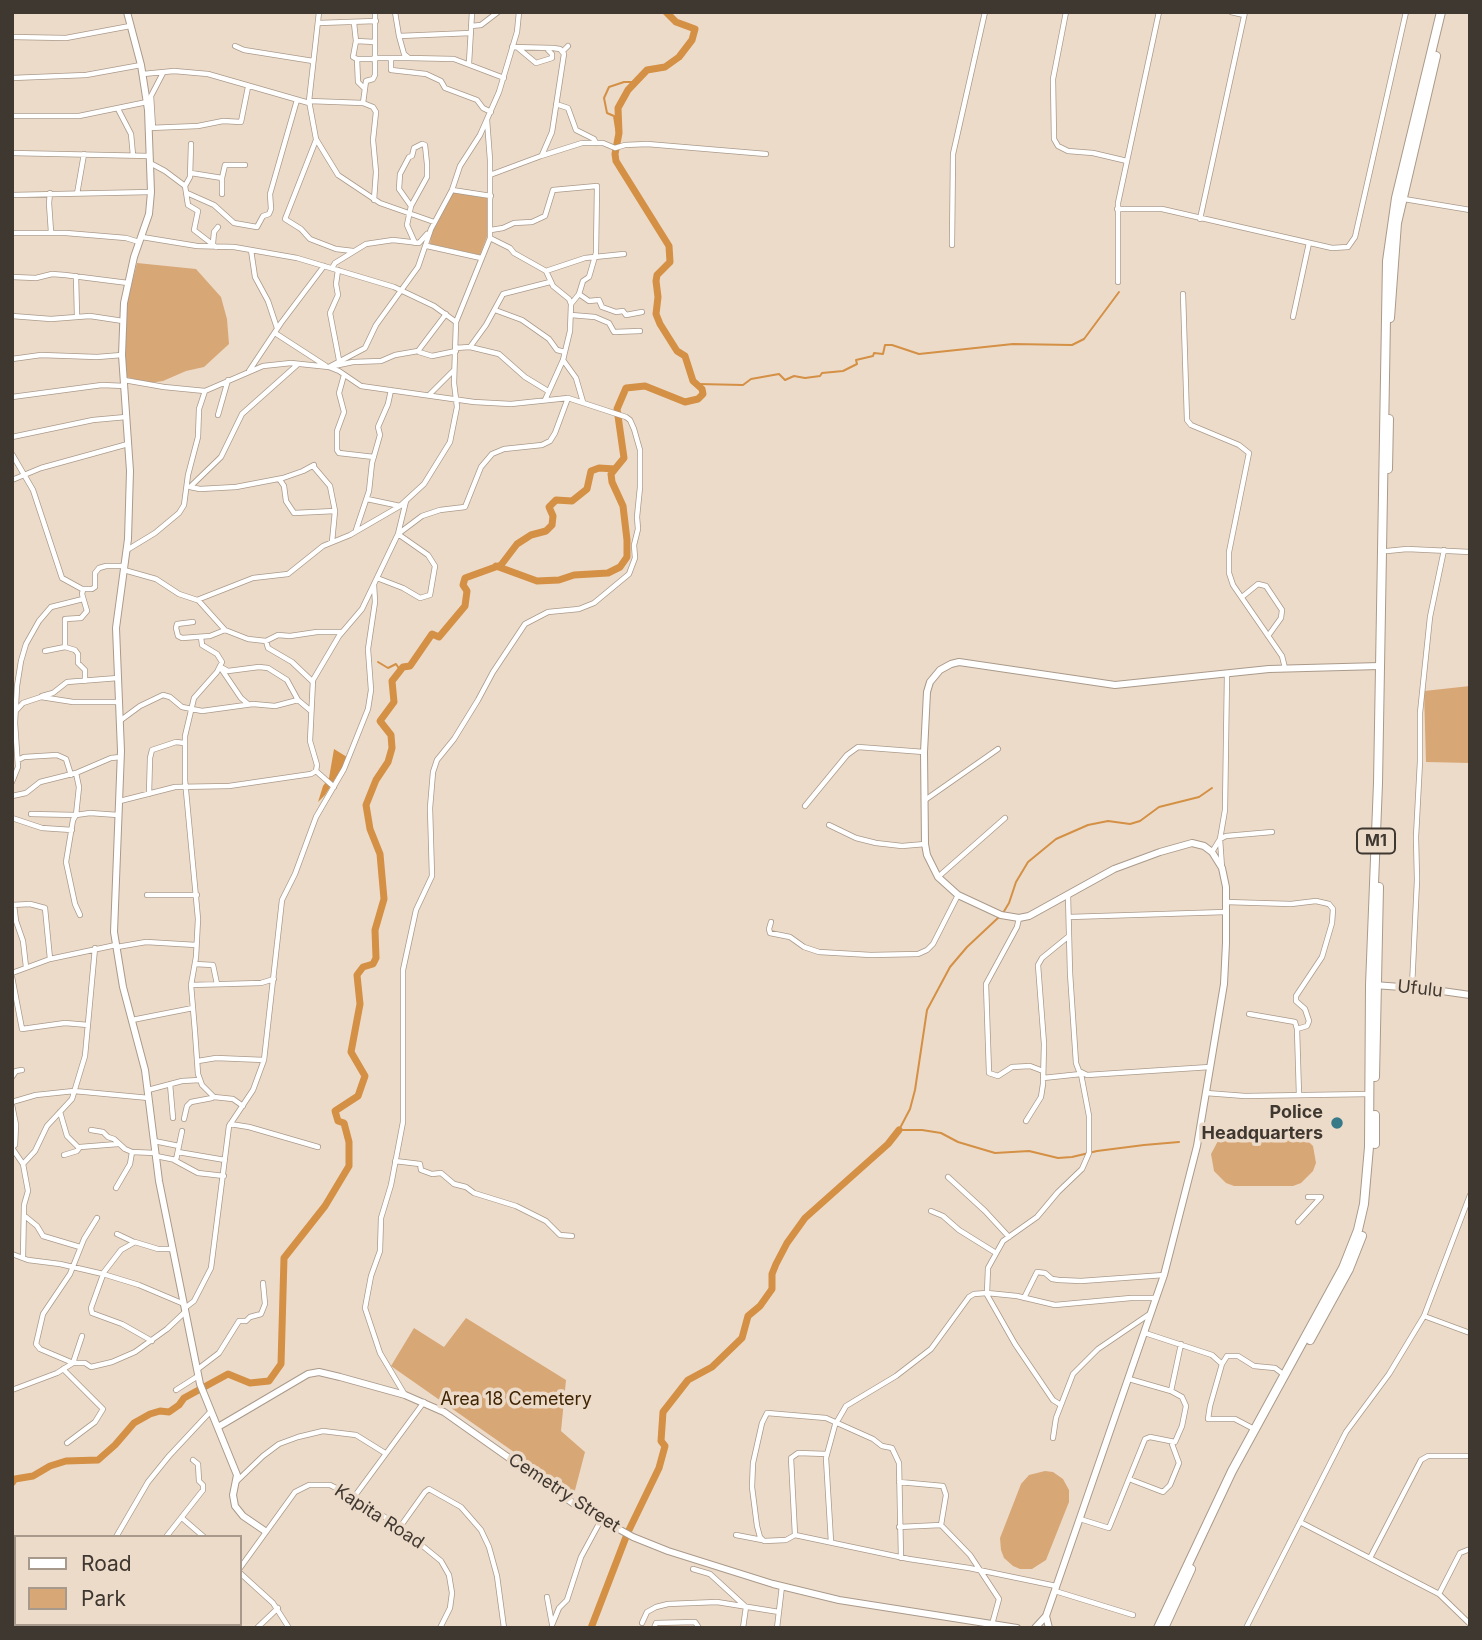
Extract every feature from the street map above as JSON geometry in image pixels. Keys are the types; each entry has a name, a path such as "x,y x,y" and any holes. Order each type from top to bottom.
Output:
{"highway":[{"name":"M1","path":"1164,1628 1245,1456 1357,1251 1370,1204 1373,1175 1373,985 1388,244 1441,12"},
{"name":"M1","path":"1158,1628 1254,1429 1335,1285 1358,1230 1368,1176 1387,551 1390,319 1395,234 1399,198 1447,12"}],"street":[{"path":"127,12 141,65 151,128"},
{"path":"319,12 309,102 316,139 330,159 334,171 374,200 434,222"},
{"path":"363,103 367,80 374,78 376,12"},
{"path":"395,12 404,54 409,58"},
{"path":"469,63 472,12"},
{"path":"399,36 471,29 498,12"},
{"path":"332,268 335,263 366,244 378,241 422,242 452,190 460,166 491,112 515,48 519,12"},
{"path":"952,246 953,154 985,12"},
{"path":"1066,12 1053,79 1054,139 1058,146 1068,151 1093,153 1127,161"},
{"path":"1118,282 1117,209 1159,12"},
{"path":"1200,219 1245,13 1231,12"},
{"path":"1117,209 1162,209 1309,243 1339,249 1348,247 1355,237 1406,12"},
{"path":"319,23 376,21"},
{"path":"354,23 356,41 353,57 357,60 357,79 364,88"},
{"path":"12,37 66,38 130,26"},
{"path":"356,41 374,42"},
{"path":"235,46 244,50 313,61"},
{"path":"541,156 552,132 563,51 568,46"},
{"path":"515,48 553,47 563,51"},
{"path":"515,48 536,63 551,58 552,54 547,49"},
{"path":"357,60 441,57 469,63 504,78"},
{"path":"391,59 391,70 426,74 441,81 445,88 477,100 483,108 491,112"},
{"path":"12,78 86,75 141,65"},
{"path":"142,75 163,72 208,74 297,100 363,103 373,107 376,112 373,140 376,172 374,200"},
{"path":"163,72 151,96 149,214 134,257 123,321 122,355 130,494 116,628 121,757 114,924 116,946 142,1056 159,1181 197,1373 237,1475 233,1498 237,1510 265,1531"},
{"path":"151,128 198,127 223,121 241,122 248,87"},
{"path":"187,193 215,205 234,223 257,227 262,216 269,214 271,209 271,194 297,100"},
{"path":"12,116 79,116 147,102"},
{"path":"556,104 568,108 576,131 594,139 596,143"},
{"path":"118,109 131,134 133,155"},
{"path":"197,600 247,580 288,574 323,546 355,532 400,506 424,484 448,447 457,407 454,369 456,323 491,230 487,120"},
{"path":"316,139 285,219 301,229 310,239 336,249 353,251"},
{"path":"491,175 578,144 596,143 615,148 625,145 654,145 766,154"},
{"path":"185,186 191,173 191,144"},
{"path":"411,205 399,189 400,174 414,148 422,144 425,145 427,177 411,205 407,229 415,243"},
{"path":"12,153 133,155 150,160 185,186 188,205 198,211 194,230 214,246"},
{"path":"77,194 84,154"},
{"path":"222,194 225,165 245,165"},
{"path":"191,173 222,178"},
{"path":"491,230 514,223 532,222 545,216 553,190 596,184 595,258 589,277 583,281 579,294 571,304 564,360 545,400"},
{"path":"452,190 491,196"},
{"path":"12,195 151,192"},
{"path":"50,193 48,200 51,232"},
{"path":"1399,198 1470,210"},
{"path":"214,246 214,232 218,227"},
{"path":"328,367 365,348 376,325 418,267 427,246 430,229"},
{"path":"12,233 51,232 126,238 197,247 251,250 296,258 402,290 446,314 456,323"},
{"path":"490,238 546,271 550,282 571,304"},
{"path":"1293,317 1309,243"},
{"path":"427,246 481,258"},
{"path":"251,250 255,277 276,331 360,386 474,402 511,404 568,398 630,420 641,459 637,517 639,529 634,545 634,566 621,583 594,603 579,609 548,612 526,624 496,666 454,739 437,760 432,779 432,876 416,910 403,970 403,1122 381,1218 380,1251 371,1276 365,1308 380,1353 405,1395"},
{"path":"546,271 585,258 624,254"},
{"path":"249,372 324,266"},
{"path":"338,270 338,295 330,313 339,360"},
{"path":"12,277 36,278 52,274 128,283"},
{"path":"76,276 77,316"},
{"path":"470,347 503,294 550,282"},
{"path":"579,294 589,300 597,299 602,307 616,312 623,311 625,315 642,312"},
{"path":"1183,294 1187,420 1191,425 1239,445 1249,453 1228,561 1230,577 1282,656 1285,668"},
{"path":"495,310 522,320 549,339 557,350 565,352"},
{"path":"418,351 446,314"},
{"path":"571,315 595,317 609,323 614,332 640,331"},
{"path":"12,316 51,319 77,316 123,321"},
{"path":"12,397 125,383 205,391 228,379 271,364 328,367 353,362 381,361 395,355 418,351 432,356 470,347 499,354 525,377 548,391"},
{"path":"12,359 41,355 122,355"},
{"path":"564,360 576,378 583,402"},
{"path":"189,487 221,457 242,414 297,365"},
{"path":"429,395 454,369"},
{"path":"344,375 339,393 344,412 337,431 338,453 374,457"},
{"path":"218,415 228,379"},
{"path":"355,532 367,499 380,435 378,427 391,390"},
{"path":"126,550 143,542 179,513 186,501 198,437 199,410 205,391"},
{"path":"398,534 422,516 440,510 465,507 481,467 492,454 504,449 542,445 550,441 568,398"},
{"path":"12,437 127,417"},
{"path":"12,481 25,474 129,443"},
{"path":"12,454 25,474 43,518 61,576 84,590 95,587 95,573 99,568 124,568 156,579 179,594 197,600 206,606 211,618 225,630 248,639 266,641 278,635 342,632"},
{"path":"189,487 236,487 279,479 313,465 330,485 335,511 332,542"},
{"path":"279,479 284,486 286,501 294,513 335,511"},
{"path":"367,499 400,506"},
{"path":"316,771 317,765 310,741 313,682 342,632 357,617 374,585 398,534 406,501"},
{"path":"377,578 420,598 430,595 435,566 428,555 398,534"},
{"path":"1412,987 1420,713 1430,617 1444,550"},
{"path":"1387,551 1470,552"},
{"path":"1242,597 1258,584 1266,586 1282,610 1281,618 1268,636"},
{"path":"97,1218 80,1247 73,1267 43,1314 36,1344 40,1349 73,1363 85,1363 91,1367 140,1349 152,1340 194,1301 211,1268 216,1212 224,1176 230,1124 253,1090 264,1060 282,900 295,874 316,817 348,760 368,709 371,690 368,649 375,602 374,585"},
{"path":"65,647 65,619 80,618 86,614 82,592 84,590"},
{"path":"12,782 18,761 14,712 21,661 33,632 51,607 83,598"},
{"path":"193,622 177,624 176,632 182,638 201,637 225,630"},
{"path":"201,637 205,648 221,657 220,667 194,698 184,743 191,860 197,895 195,964 191,985 200,1080 208,1092 217,1098"},
{"path":"266,641 268,648 292,662 313,682"},
{"path":"45,651 72,648 77,652 78,663 85,670 85,681"},
{"path":"1222,868 1212,852 1196,844 1176,847 1114,869 1037,913 1019,918 987,909 958,895 938,877 927,855 925,844 924,752 928,692 935,676 951,664 967,663 1115,685 1285,668 1380,666"},
{"path":"220,667 228,671 268,668 287,680 298,700 311,712"},
{"path":"220,667 233,688 249,705"},
{"path":"1035,1628 1046,1616 1145,1334 1164,1275 1197,1146 1225,971 1226,902 1220,839 1225,810 1227,673"},
{"path":"14,712 23,703 53,693 67,681 118,678"},
{"path":"121,720 140,706 163,695 182,707 208,711 249,705 275,706 298,700"},
{"path":"41,696 73,702 119,702"},
{"path":"149,794 152,750 176,741 184,743"},
{"path":"805,806 847,755 858,747 924,752"},
{"path":"925,800 998,749"},
{"path":"18,761 24,757 57,755 66,759 74,774 79,787 66,862 80,915"},
{"path":"12,796 26,793 40,782 74,774 111,758 121,757"},
{"path":"316,771 334,787"},
{"path":"120,801 186,786 229,786 311,774 316,771"},
{"path":"31,814 119,815"},
{"path":"12,818 41,828 72,830"},
{"path":"938,877 1005,818"},
{"path":"829,825 856,838 876,843 902,846 925,844"},
{"path":"1212,852 1220,839 1230,835 1272,832"},
{"path":"147,895 197,895"},
{"path":"771,922 770,933 790,937 804,947 818,952 913,955 922,953 933,944 958,895"},
{"path":"1061,1405 1053,1400 1014,1344 986,1292 988,1268 1003,1241 1037,1217 1075,1177 1086,1162 1090,1147 1089,1116 1081,1074 1076,1063 1068,895"},
{"path":"1226,902 1291,904 1316,901 1331,906 1334,917 1322,957 1296,996 1296,1001 1305,1009 1309,1021 1307,1026 1297,1029"},
{"path":"26,967 23,941 13,905 30,904 45,908 50,959"},
{"path":"1069,917 1226,912"},
{"path":"1019,918 1017,927 986,984 989,1073 998,1076 1012,1067 1027,1066 1043,1071"},
{"path":"1026,1121 1041,1097 1043,1077 1044,1044 1038,965 1040,960 1069,936"},
{"path":"89,1025 65,1023 22,1029 12,975 50,959 95,948 142,942 196,945"},
{"path":"23,1164 31,1156 45,1129 71,1102 84,1061 95,948"},
{"path":"195,964 213,965 217,984"},
{"path":"191,985 261,983 274,979"},
{"name":"Ufulu","path":"1373,985 1470,995"},
{"path":"132,1020 192,1008"},
{"path":"1249,1014 1295,1022 1299,1095"},
{"path":"198,1061 216,1058 264,1060"},
{"path":"1043,1077 1210,1067"},
{"path":"12,1077 16,1071 22,1070"},
{"path":"23,1258 26,1217 24,1205 29,1191 23,1164 12,1148 15,1145 16,1125 12,1103 36,1096 74,1091 149,1094 170,1084 200,1080"},
{"path":"170,1084 173,1118"},
{"path":"1206,1093 1245,1097 1370,1094"},
{"path":"184,1119 187,1106 199,1099 233,1099 243,1106"},
{"path":"60,1112 67,1136 79,1148"},
{"path":"230,1124 318,1147"},
{"path":"91,1130 103,1132 132,1152 174,1160 198,1174 224,1176"},
{"path":"174,1160 182,1131"},
{"path":"154,1141 225,1160"},
{"path":"64,1155 79,1148 118,1144"},
{"path":"116,1188 130,1164 132,1152"},
{"path":"395,1161 420,1164 421,1170 432,1174 441,1173 454,1184 466,1187 474,1194 516,1206 546,1221 560,1235 572,1236"},
{"path":"948,1177 995,1220 1009,1237"},
{"path":"1246,1628 1351,1422 1389,1374 1424,1316 1470,1195"},
{"path":"1298,1222 1321,1196 1308,1197"},
{"path":"931,1211 943,1216 958,1230 996,1253"},
{"path":"26,1217 37,1226 41,1235 80,1247"},
{"path":"117,1234 158,1249 174,1249"},
{"path":"135,1242 121,1250 103,1274 94,1296 92,1313 152,1340"},
{"path":"12,1254 103,1274 139,1285 185,1308"},
{"path":"1024,1298 1037,1272 1045,1273 1052,1279 1081,1281 1164,1275"},
{"path":"176,1390 219,1353 239,1321 246,1321 261,1314 265,1304 263,1283"},
{"path":"831,1542 827,1454 834,1427 846,1406 896,1376 931,1349 969,1297 986,1292 1055,1305 1157,1298"},
{"path":"1053,1438 1053,1430 1073,1374 1098,1349 1152,1312"},
{"path":"1424,1316 1470,1333"},
{"path":"1145,1334 1212,1355 1222,1364"},
{"path":"12,1390 73,1363 82,1336"},
{"path":"1171,1391 1181,1344"},
{"path":"1254,1429 1235,1419 1208,1419 1222,1364 1227,1356 1238,1356 1254,1366 1275,1368 1284,1375"},
{"path":"63,1369 103,1409 95,1422 67,1443"},
{"name":"Cemetry Street","path":"218,1427 302,1376 326,1373 405,1395 444,1412 555,1492 633,1537 667,1550 782,1587 864,1604 1017,1628"},
{"path":"1129,1380 1171,1391 1182,1397 1186,1406 1177,1439 1171,1443"},
{"path":"354,1497 424,1402"},
{"path":"117,1535 148,1482 211,1411"},
{"path":"762,1539 755,1514 752,1477 764,1416 770,1413 817,1416 838,1422 873,1439 881,1446 892,1448 898,1458 901,1558"},
{"path":"237,1481 279,1444 323,1431 356,1434 385,1453"},
{"path":"1080,1519 1109,1528 1145,1439 1150,1437 1174,1445 1179,1463 1170,1485 1163,1492 1129,1479"},
{"path":"795,1535 791,1458 798,1453 827,1454"},
{"path":"1370,1558 1421,1460 1428,1456 1470,1456"},
{"path":"168,1535 203,1490 199,1481 198,1464 193,1460"},
{"path":"899,1482 943,1486 946,1495 941,1525"},
{"name":"Kapita Road","path":"242,1566 289,1497 301,1488 316,1484 330,1485 400,1527 430,1549 441,1561 449,1575 452,1600 440,1628"},
{"path":"400,1527 429,1489 461,1507 481,1530 489,1547 497,1576 504,1628"},
{"path":"182,1518 202,1535"},
{"path":"552,1626 559,1608 567,1600 581,1557 601,1520"},
{"path":"1300,1522 1439,1594 1470,1624"},
{"path":"899,1527 941,1525 970,1555 999,1599 992,1625"},
{"path":"736,1535 786,1540 795,1535 901,1558 981,1571 1056,1588 1133,1615"},
{"path":"1439,1594 1460,1553 1470,1549"},
{"path":"692,1569 710,1574 746,1607"},
{"path":"242,1571 278,1608 289,1628"},
{"path":"777,1628 782,1587"},
{"path":"547,1597 552,1626"},
{"path":"642,1623 647,1612 664,1604 717,1602 779,1612"},
{"path":"743,1628 746,1607"},
{"path":"257,1628 278,1608"},
{"path":"1046,1616 1049,1628"},
{"path":"654,1628 656,1623 695,1622 699,1628"}],"green space":[{"path":"453,192 487,198 488,234 480,255 430,244 431,234"},
{"path":"137,263 196,269 221,297 227,319 229,344 204,367 150,383 126,377 126,307"},
{"path":"1470,686 1470,763 1426,762 1424,691"},
{"path":"1234,1132 1301,1134 1313,1146 1316,1163 1313,1171 1301,1183 1293,1186 1234,1186 1226,1183 1214,1171 1211,1154 1219,1139"},
{"name":"Area 18 Cemetery","path":"466,1318 566,1380 561,1431 585,1452 574,1494 391,1366 414,1328 444,1347"},
{"path":"1053,1472 1063,1479 1069,1490 1069,1502 1046,1560 1032,1569 1020,1569 1004,1558 1000,1538 1021,1484 1029,1475"}],"shaded area":[{"path":"334,749 347,757 318,802 323,786 329,778"}],"waterway":[{"path":"12,1483 15,1479 33,1476 66,1461 98,1460 134,1423 150,1414 169,1412 184,1398 228,1374 250,1383 269,1381 281,1364 284,1258 325,1206 349,1166 349,1142 344,1123 338,1121 335,1111 358,1096 365,1076 351,1052 360,1004 357,975 363,967 373,964 376,958 375,930 384,899 380,854 370,829 366,805 376,780 388,762 392,748 391,735 380,721 394,702 392,681 403,667 410,666 432,634 439,637 465,606 465,578 501,565 517,544 531,535 546,531 552,525 553,516 549,507 556,500 572,501 587,489 591,471 599,468 615,469 624,458 617,409 626,388 645,386 685,402 698,399 703,394 702,389 693,381 685,356 677,351 656,314 657,275 670,262 669,246 616,161 615,154 619,133 618,108 628,90 647,70 665,67 679,57 692,40 695,29 676,22 666,12"},
{"path":"618,141 614,116 607,113 604,98 609,87 634,82"},
{"path":"698,384 743,385 751,379 779,374 785,380 794,376 820,376 822,373 843,371 857,364 856,360 873,356 874,353 883,354 885,345 919,354 1013,344 1072,345 1084,339 1119,292"},
{"path":"496,566 537,581 608,573 620,567 627,557 627,540 623,506 612,482 611,474 615,469"},
{"path":"378,662 388,668 396,664 400,670"},
{"path":"1003,913 1028,862 1056,839 1088,825 1108,821 1130,824 1140,821 1159,807 1199,797 1212,788"},
{"path":"899,1130 910,1109 915,1090 927,1010 950,967 999,917"},
{"path":"899,1130 941,1133 958,1142 995,1153 1029,1151 1058,1158 1179,1142"},
{"path":"629,1530 659,1468 665,1446 661,1441 663,1412 688,1380 712,1367 742,1338 748,1316 760,1306 772,1289 772,1274 776,1264 805,1218 888,1144 899,1130"},
{"path":"591,1628 626,1537"}],"place":[{"name":"Police Headquarters","path":"1337,1123"}]}
